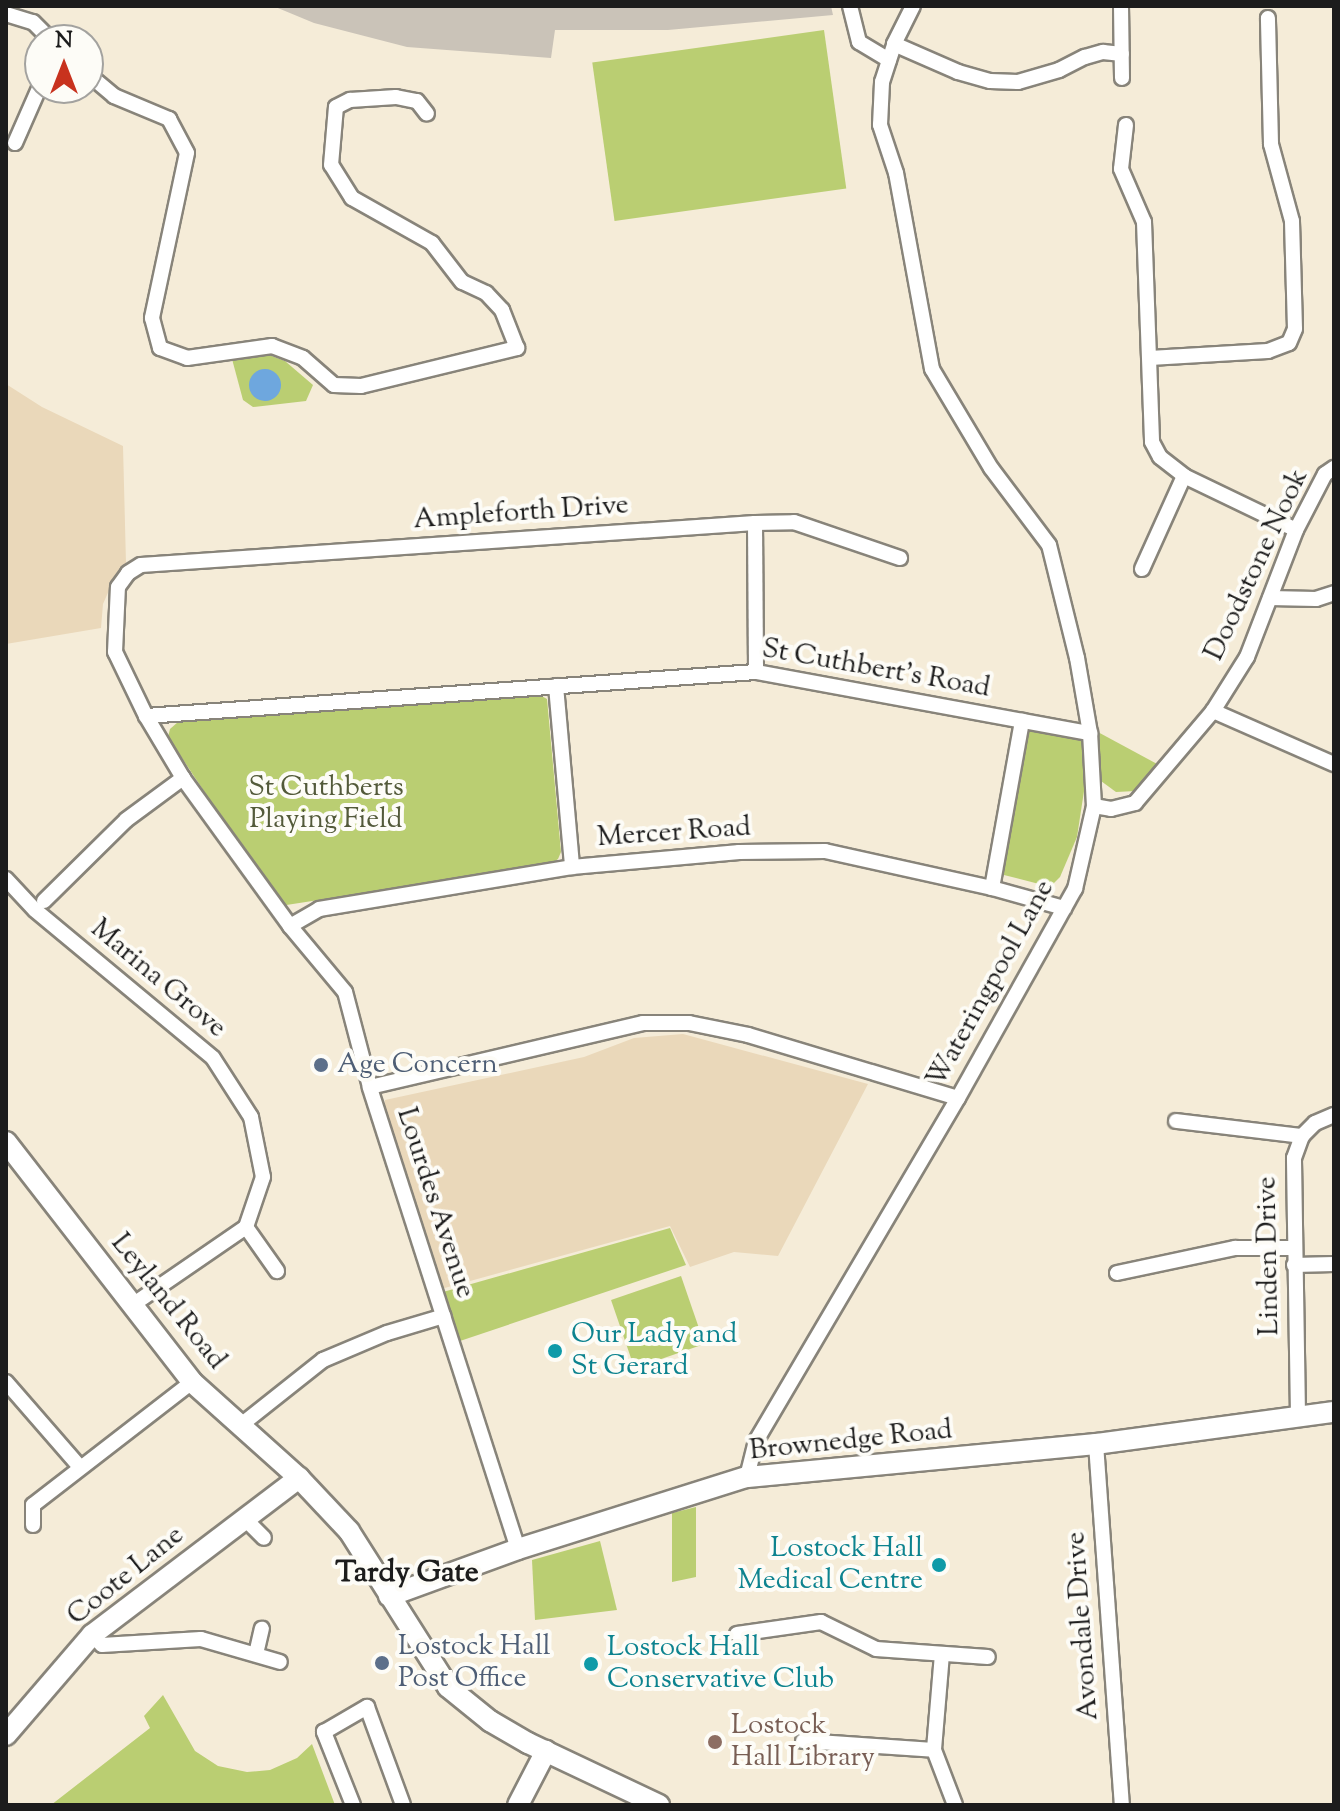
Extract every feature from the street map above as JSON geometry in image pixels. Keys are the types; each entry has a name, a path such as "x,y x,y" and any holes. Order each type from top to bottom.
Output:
{"main road":[{"name":"Leyland Road","path":"6,1142 192,1382 299,1478 349,1531 448,1687 490,1721 629,1799 659,1805"},
{"name":"Brownedge Road","path":"389,1596 518,1549 747,1477 1096,1444 1334,1412"},
{"name":"Coote Lane","path":"6,1735 92,1635 299,1478"},
{"path":"522,1803 546,1751"}],"street":[{"path":"850,6 859,42 889,60"},
{"name":"Wateringpool Lane","path":"747,1477 761,1432 958,1098 1075,889 1094,806 1090,733 1077,658 1049,545 991,468 932,369 896,173 880,125 882,82 894,44 913,6"},
{"path":"1121,6 1122,78"},
{"path":"6,14 35,24"},
{"path":"1150,358 1268,351 1289,343 1295,329 1292,221 1271,144 1268,18"},
{"path":"894,44 990,81 1018,82 1103,52 1122,54"},
{"path":"104,88 114,96 169,119 187,153 152,318 160,348 187,358 272,346 303,358 334,385 361,386 517,348 502,310 486,293 462,282 432,243 352,198 331,165 336,107 350,100 396,97 417,101 427,114"},
{"path":"15,143 32,104"},
{"path":"1126,125 1121,169 1144,222 1152,442 1160,457 1184,476 1296,530"},
{"name":"Doodstone Nook","path":"1094,806 1111,809 1135,803 1213,711 1247,657 1296,530 1325,474 1334,468"},
{"path":"1142,569 1184,476"},
{"name":"Ampleforth Drive","path":"141,565 794,522 900,558"},
{"path":"755,523 756,672"},
{"name":"Lourdes Avenue","path":"141,565 128,573 118,587 115,652 146,716 183,778 290,926 345,992 370,1087 518,1549"},
{"path":"1270,598 1316,599 1334,593"},
{"name":"St Cuthbert's Road","path":"146,716 756,672 1090,733"},
{"path":"556,686 572,867"},
{"path":"1213,711 1334,764"},
{"name":"Wateringpool Lane","path":"992,888 1022,721"},
{"path":"44,901 126,820 183,778"},
{"name":"Mercer Road","path":"290,926 319,909 572,867 739,852 825,851 992,888 1064,908"},
{"name":"Marina Grove","path":"6,879 35,910 213,1058 251,1117 263,1177 246,1227"},
{"path":"370,1087 643,1023 689,1023 748,1035 958,1098"},
{"path":"1176,1121 1302,1136 1315,1123 1334,1115"},
{"name":"Linden Drive","path":"1298,1415 1294,1158 1302,1136"},
{"path":"134,1304 246,1227 277,1271"},
{"path":"1117,1273 1235,1248 1294,1248"},
{"path":"1294,1265 1334,1264"},
{"path":"241,1425 323,1360 387,1333 444,1316"},
{"path":"6,1382 79,1466"},
{"path":"33,1525 33,1505 79,1466 192,1382"},
{"name":"Avondale Drive","path":"1096,1444 1122,1805"},
{"path":"244,1518 264,1538"},
{"path":"737,1634 821,1622 876,1649 988,1657"},
{"path":"256,1654 262,1629"},
{"path":"92,1635 102,1645 201,1639 280,1662"},
{"path":"942,1654 934,1750 955,1805"},
{"path":"353,1805 324,1732 367,1707 403,1805"},
{"path":"803,1741 934,1750"}],"shaded area":[{"path":"273,6 831,6 833,15 668,30 555,30 551,58 407,47 314,23"},
{"path":"6,384 42,407 123,446 126,563 117,572 103,604 101,628 6,644"},
{"path":"683,1034 868,1084 778,1256 734,1252 690,1267 670,1226 441,1289 383,1109 385,1100 584,1057 634,1038"}],"green space":[{"path":"824,30 846,188 615,221 592,63"},
{"path":"269,355 285,361 313,385 306,401 253,407 243,400 232,359"},
{"name":"St Cuthberts Playing Field","path":"538,694 547,699 561,852 558,859 551,864 280,906 168,737 170,729 178,722"},
{"path":"1029,729 1084,739 1084,791 1077,837 1060,877 1053,884 1043,885 1000,874"},
{"path":"1096,731 1159,765 1136,791 1116,792 1101,781"},
{"path":"670,1228 686,1265 460,1341 443,1292"},
{"path":"681,1276 704,1344 634,1368 611,1300"},
{"path":"696,1507 696,1577 672,1582 672,1513"},
{"path":"600,1541 617,1610 535,1620 532,1560"},
{"path":"163,1695 195,1751 218,1766 247,1772 270,1770 297,1758 312,1744 335,1805 51,1805 150,1728 144,1716"}],"water":[{"path":"265,369 277,373 281,385 277,397 265,401 253,397 249,385 253,373"}],"place":[{"name":"Age Concern","path":"321,1065"},
{"name":"Our Lady and St Gerard","path":"555,1351"},
{"name":"Lostock Hall Medical Centre","path":"939,1565"},
{"name":"Lostock Hall Post Office","path":"382,1663"},
{"name":"Lostock Hall Conservative Club","path":"591,1664"},
{"name":"Lostock Hall Library","path":"715,1742"}],"district":[{"name":"Tardy Gate","path":"407,1574"}]}
